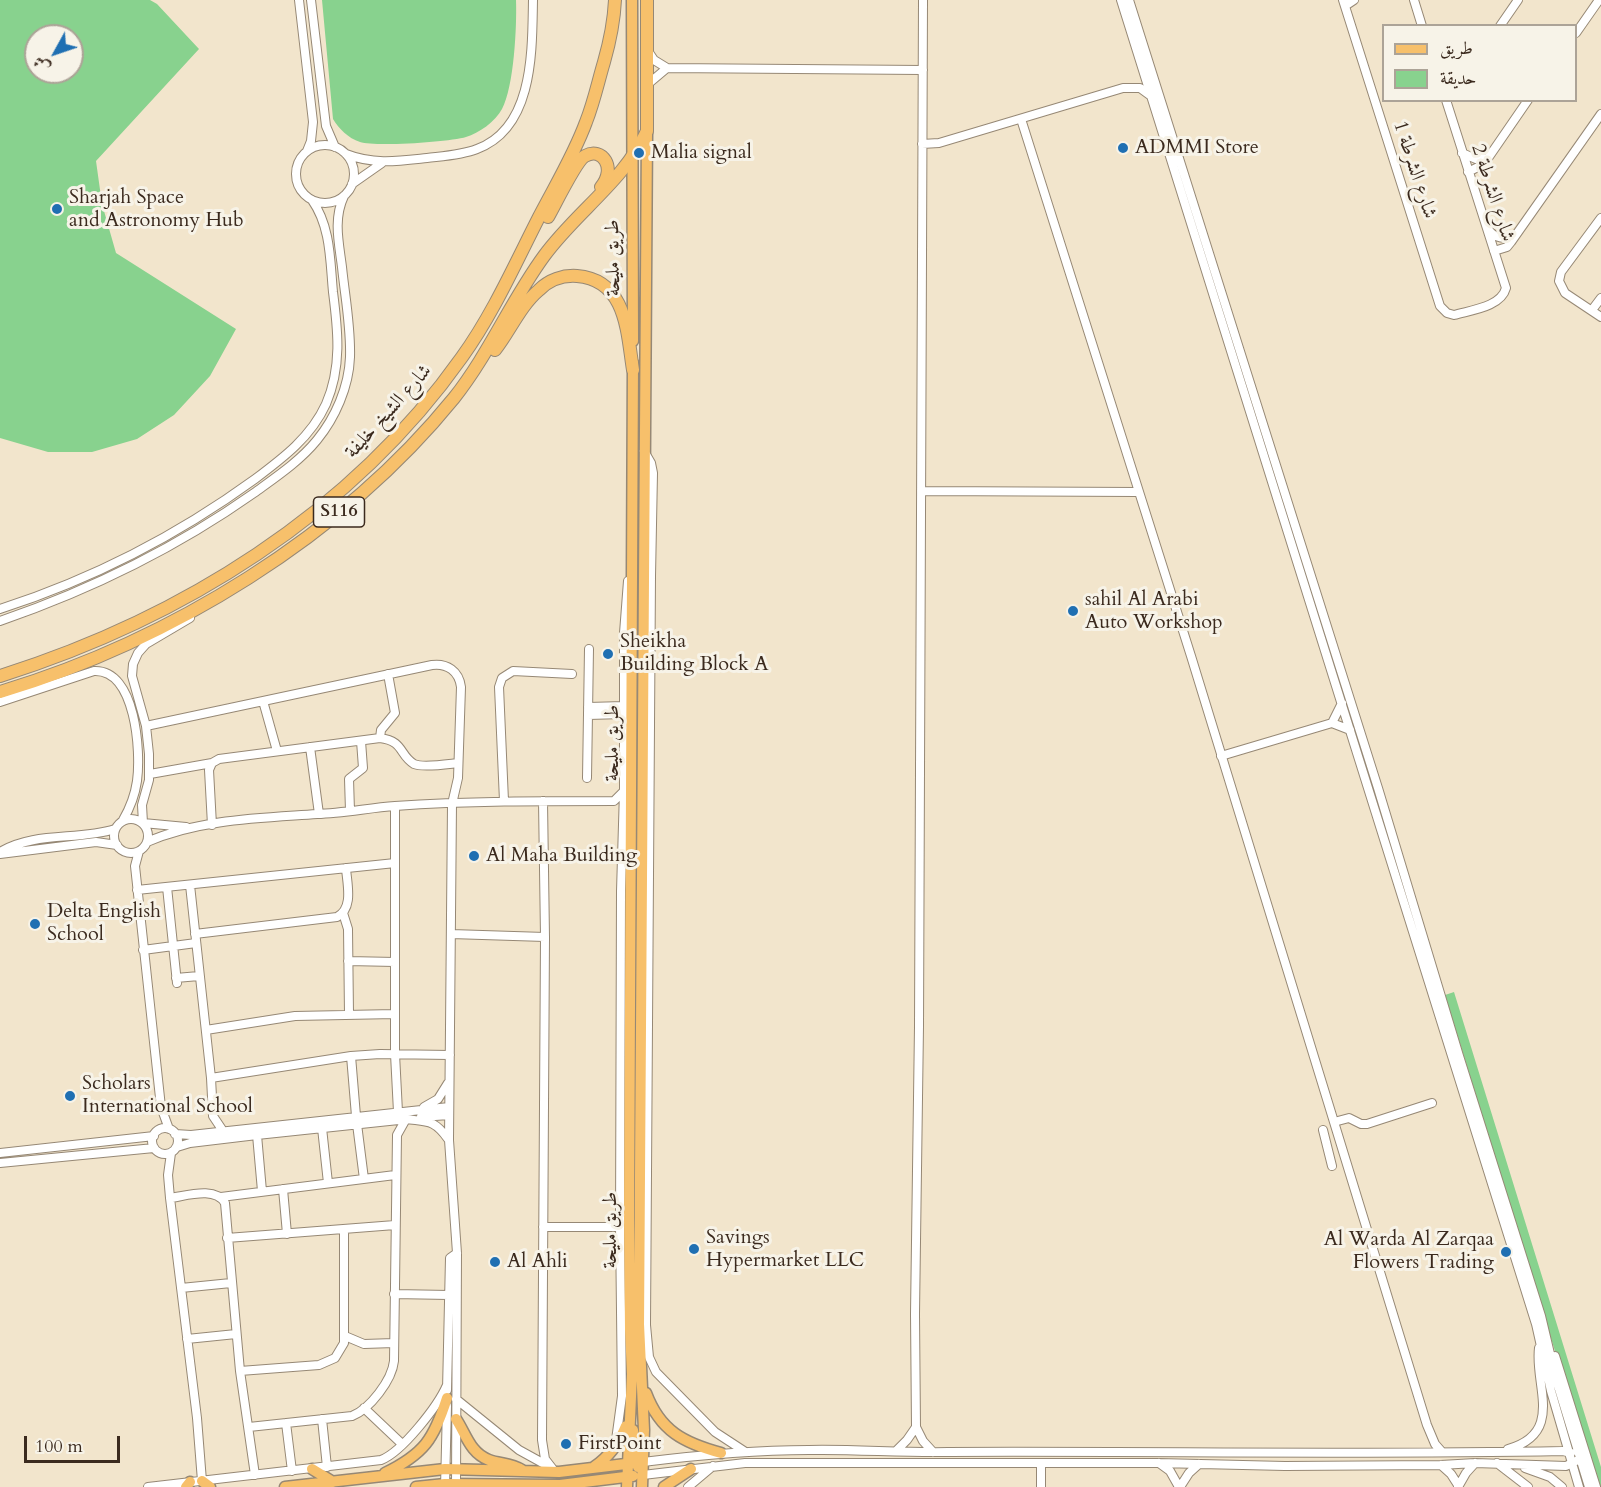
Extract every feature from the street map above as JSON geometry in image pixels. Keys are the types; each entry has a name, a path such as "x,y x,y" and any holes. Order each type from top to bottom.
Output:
{"highway":[{"path":"603,63 608,0"},
{"name":"شارع الشيخ خليفة","path":"0,676 62,655 155,614 231,572 295,527 363,470 422,409 463,356 479,330 581,135 594,99 612,31 615,0"},
{"path":"647,131 648,0"},
{"name":"شارع الشيخ خليفة","path":"0,692 92,660 209,602 291,549 354,498 396,460 445,408 479,362 534,270 580,213 609,186 631,159 647,131"},
{"path":"500,292 509,284 580,160 584,156 595,154 604,159 609,174 580,213"},
{"path":"479,362 494,350 537,291 553,280 572,276 600,283 614,296 623,313 633,370"}],"main road":[{"name":"طريق مليحة","path":"629,1417 632,1374 629,1305 633,370 632,0"},
{"name":"طريق مليحة","path":"642,1487 634,1480 643,1385 639,1324 644,1219 647,782 643,451 647,131"},
{"path":"621,891 630,901"},
{"path":"622,995 630,981"},
{"path":"643,1385 652,1408 670,1430 685,1441 722,1453"},
{"path":"378,1476 406,1462 425,1447 452,1399"},
{"path":"593,1468 613,1449 629,1417"},
{"path":"285,1487 450,1469 524,1472 636,1463 635,1434 629,1417"},
{"path":"456,1419 470,1445 480,1455 511,1465 524,1472"},
{"path":"312,1469 333,1482"},
{"path":"664,1487 691,1469"},
{"path":"416,1487 594,1485 634,1480"}],"street":[{"path":"0,609 89,575 185,525 264,472 297,445 309,433 325,405 336,375 337,324 326,230 319,210 300,189 296,173 297,166 311,141 314,122 299,0"},
{"path":"311,0 326,126 335,147"},
{"path":"307,151 321,146 335,147 346,154 364,160 382,162 466,153 489,144 508,128 524,96 530,52 533,0"},
{"path":"923,0 919,1026 915,1314 916,1427 923,1441 933,1452"},
{"path":"1121,0 1541,1342 1551,1391 1568,1452 1577,1460 1579,1487"},
{"path":"1129,0 1596,1487"},
{"path":"1344,3 1354,0"},
{"path":"1414,0 1421,24"},
{"path":"1501,24 1518,0"},
{"path":"1577,30 1599,0"},
{"name":"شارع الشرطة 1","path":"1344,3 1440,306 1447,313 1454,315 1494,303 1503,295"},
{"path":"648,51 654,60 667,68 923,70"},
{"path":"648,84 667,68"},
{"path":"922,144 934,144 1123,88 1140,88 1152,96"},
{"path":"1473,187 1485,161 1527,102"},
{"name":"شارع الشرطة 2","path":"1449,105 1462,153 1506,288 1503,295"},
{"path":"1499,266 1501,256 1601,114"},
{"path":"1021,119 1221,756 1427,1425 1435,1444 1442,1452"},
{"path":"1462,153 1485,161"},
{"path":"346,154 352,163 354,173 352,184"},
{"path":"1467,169 1485,161"},
{"path":"0,621 104,580 191,534 270,482 318,440 336,410 350,359 337,228 338,211 352,184 382,162"},
{"path":"312,200 329,203 344,196"},
{"path":"1601,218 1568,264 1564,282 1566,289 1576,299 1601,317"},
{"path":"1486,227 1491,234 1499,238 1512,240"},
{"path":"1493,248 1512,240"},
{"path":"1592,310 1601,298"},
{"path":"921,491 1138,492"},
{"path":"613,1449 618,1432 622,1396 621,891 627,588 632,569"},
{"path":"147,842 142,805 150,774 146,726 132,676 135,659 146,644 183,623 209,602"},
{"path":"588,778 589,649"},
{"path":"146,726 437,664 447,666 455,673 461,687 457,785 452,804 449,1140 457,1253 450,1486"},
{"path":"0,702 94,671 106,672 119,682 129,704 136,726 139,748 135,791 123,820 115,829 96,834 35,840 16,844 0,853"},
{"path":"504,801 499,687 502,678 513,671 572,674"},
{"path":"380,738 381,730 395,713 388,674"},
{"path":"263,701 277,751"},
{"path":"1332,723 1342,703"},
{"path":"588,711 624,710"},
{"path":"1221,756 1332,723 1350,730"},
{"path":"150,774 212,763 219,759 380,738 394,742 411,761 418,765 458,763"},
{"path":"350,811 349,779 352,774 363,768 361,741"},
{"path":"310,747 319,814"},
{"path":"212,763 208,770 212,825"},
{"path":"206,1484 168,1175 178,1143 161,1107 137,890 135,866 139,851 147,842 163,836 212,825 395,806 504,801 614,801 624,791"},
{"path":"543,801 545,937 542,1440 544,1459 555,1470"},
{"path":"614,801 623,812"},
{"path":"249,1427 352,1416 364,1408 390,1378 393,1367 396,1141 403,1114 395,1054 395,806"},
{"path":"123,820 131,819 163,826 198,827"},
{"path":"115,829 114,837 135,866"},
{"path":"0,853 96,843 131,853 139,851"},
{"path":"137,890 395,863"},
{"path":"143,950 196,938 333,918 343,913 348,903 346,868"},
{"path":"190,885 213,1116 223,1131"},
{"path":"167,887 176,981 199,976"},
{"path":"343,913 348,928 349,1014"},
{"path":"451,934 545,937"},
{"path":"348,961 395,962"},
{"path":"206,1030 282,1017 395,1014"},
{"path":"211,1078 351,1056 450,1054"},
{"path":"351,1056 364,1179"},
{"path":"0,1163 156,1149 164,1154 190,1143 322,1128 356,1120 382,1122 435,1102 450,1080"},
{"path":"1334,1122 1349,1119 1360,1124 1367,1124 1432,1104"},
{"path":"161,1107 154,1135 156,1149 168,1175"},
{"path":"0,1153 154,1135 164,1129 185,1135 449,1111"},
{"path":"403,1114 431,1122 443,1131 449,1140"},
{"path":"204,1133 213,1116"},
{"path":"382,1122 391,1130 396,1141"},
{"path":"322,1128 328,1184"},
{"path":"1323,1130 1332,1166"},
{"path":"257,1135 262,1191"},
{"path":"1329,1155 1343,1150"},
{"path":"170,1198 213,1193 221,1197 395,1175"},
{"path":"283,1189 287,1234"},
{"path":"221,1197 226,1208 240,1371 255,1475"},
{"path":"644,1219 646,1325 650,1362 656,1372 710,1427 744,1451"},
{"path":"227,1238 395,1225"},
{"path":"543,1227 620,1227"},
{"path":"240,1371 325,1364 339,1353 345,1336 344,1229"},
{"path":"450,1469 456,1419 447,1385 450,1258 457,1253"},
{"path":"181,1288 231,1283"},
{"path":"394,1294 449,1295"},
{"path":"1541,1316 1577,1460 1589,1487"},
{"path":"187,1340 236,1334"},
{"path":"345,1336 364,1344 394,1343"},
{"path":"1497,1452 1522,1443 1530,1437 1541,1420 1544,1403 1538,1360 1541,1342"},
{"path":"148,1487 206,1484 255,1475 381,1460 391,1456 402,1444 438,1403 447,1385"},
{"path":"452,1399 515,1447 555,1470"},
{"path":"364,1408 402,1444"},
{"path":"322,1419 327,1467"},
{"path":"286,1423 292,1471"},
{"path":"1418,1452 1428,1440 1427,1425"},
{"path":"896,1451 916,1427"},
{"path":"527,1455 538,1448 542,1440"},
{"path":"636,1463 744,1451 812,1449 1285,1454 1568,1452"},
{"path":"1507,1464 1577,1460"},
{"path":"634,1480 691,1469 745,1463 1158,1463 1285,1466 1497,1463 1538,1472 1550,1477 1562,1487"},
{"path":"1041,1463 1041,1487"},
{"path":"1158,1463 1170,1471 1180,1487 1189,1473 1199,1464"},
{"path":"1441,1465 1451,1474 1458,1486 1475,1463"},
{"path":"1497,1463 1528,1487"},
{"path":"688,1487 713,1466"}],"green space":[{"path":"0,0 150,0 157,4 199,49 96,161 102,204 116,253 236,329 210,376 174,415 137,439 92,452 48,452 0,438"},
{"path":"322,0 516,0 512,72 502,109 491,123 481,130 457,139 381,144 360,142 352,138 341,130 333,119"},
{"path":"1454,992 1601,1467 1601,1487 1597,1487 1445,995"}],"place":[{"name":"ADMMI Store","path":"1123,148"},
{"name":"Malia signal","path":"639,153"},
{"name":"Sharjah Space and Astronomy Hub","path":"57,209"},
{"name":"sahil Al Arabi Auto Workshop","path":"1073,611"},
{"name":"Sheikha Building Block A","path":"608,654"},
{"name":"Al Maha Building","path":"474,856"},
{"name":"Delta English School","path":"35,924"},
{"name":"Scholars International School","path":"70,1096"},
{"name":"Savings Hypermarket LLC","path":"694,1249"},
{"name":"Al Warda Al Zarqaa Flowers Trading","path":"1506,1252"},
{"name":"Al Ahli","path":"495,1262"},
{"name":"FirstPoint","path":"566,1444"}]}
